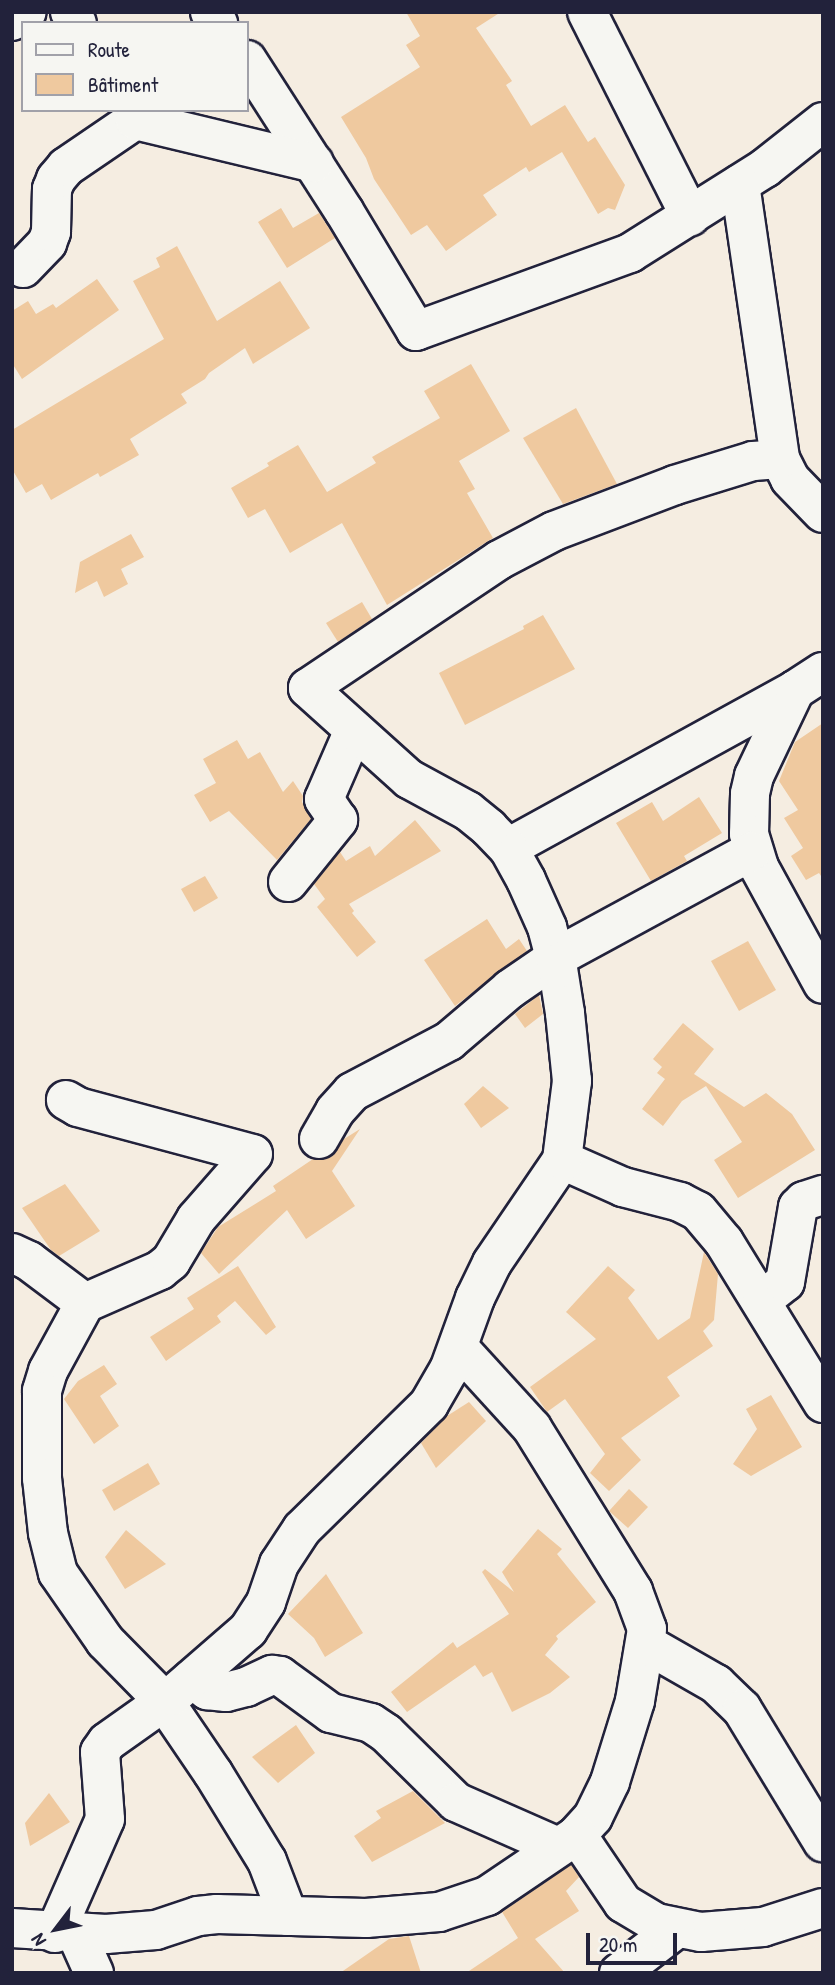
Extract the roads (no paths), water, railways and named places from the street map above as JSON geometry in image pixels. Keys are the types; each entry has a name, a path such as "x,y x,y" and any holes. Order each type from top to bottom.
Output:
{"street":[{"path":"12,22 27,12"},
{"path":"587,12 690,216"},
{"path":"248,62 314,163 416,331 630,253 740,184 823,122"},
{"path":"23,268 47,243 51,232 52,189 56,179 66,167 132,115 314,163"},
{"path":"740,184 780,459 790,479 823,513"},
{"path":"66,1933 105,1819 100,1752 107,1742 178,1690 248,1630 266,1602 279,1564 302,1530 429,1404 459,1348 469,1315 492,1264 562,1160 572,1081 565,1013 547,927 508,848 489,828 445,798 422,789 308,688 499,560 606,509 753,461 780,459"},
{"path":"508,848 809,681"},
{"path":"809,681 754,776 749,814 752,851 823,984"},
{"path":"288,881 338,820 324,799 354,730"},
{"path":"319,1139 335,1111 352,1092 449,1041 510,989 555,958 752,851"},
{"path":"66,1100 79,1107 253,1154 196,1219 171,1261 160,1270 85,1303 48,1371 27,1479 48,1533 58,1573 105,1641 178,1690 280,1888 288,1916"},
{"path":"562,1160 623,1187 680,1202 698,1212 724,1242 822,1399"},
{"path":"762,1300 785,1282 798,1207 804,1201 823,1195"},
{"path":"12,1253 29,1261 85,1303"},
{"path":"12,1928 66,1933 156,1930 198,1916 217,1914 366,1918 458,1908 487,1896 568,1841 593,1817 610,1782 635,1701 647,1629 633,1591 532,1428 459,1348"},
{"path":"646,1644 716,1684 742,1709 823,1842"},
{"path":"178,1690 226,1692 246,1688 272,1675 280,1676 331,1713 371,1723 386,1733 456,1802 568,1841 623,1903 639,1916 676,1929 701,1932 763,1927 823,1908"},
{"path":"619,1973 676,1929"},
{"path":"66,1933 94,1973"}]}
